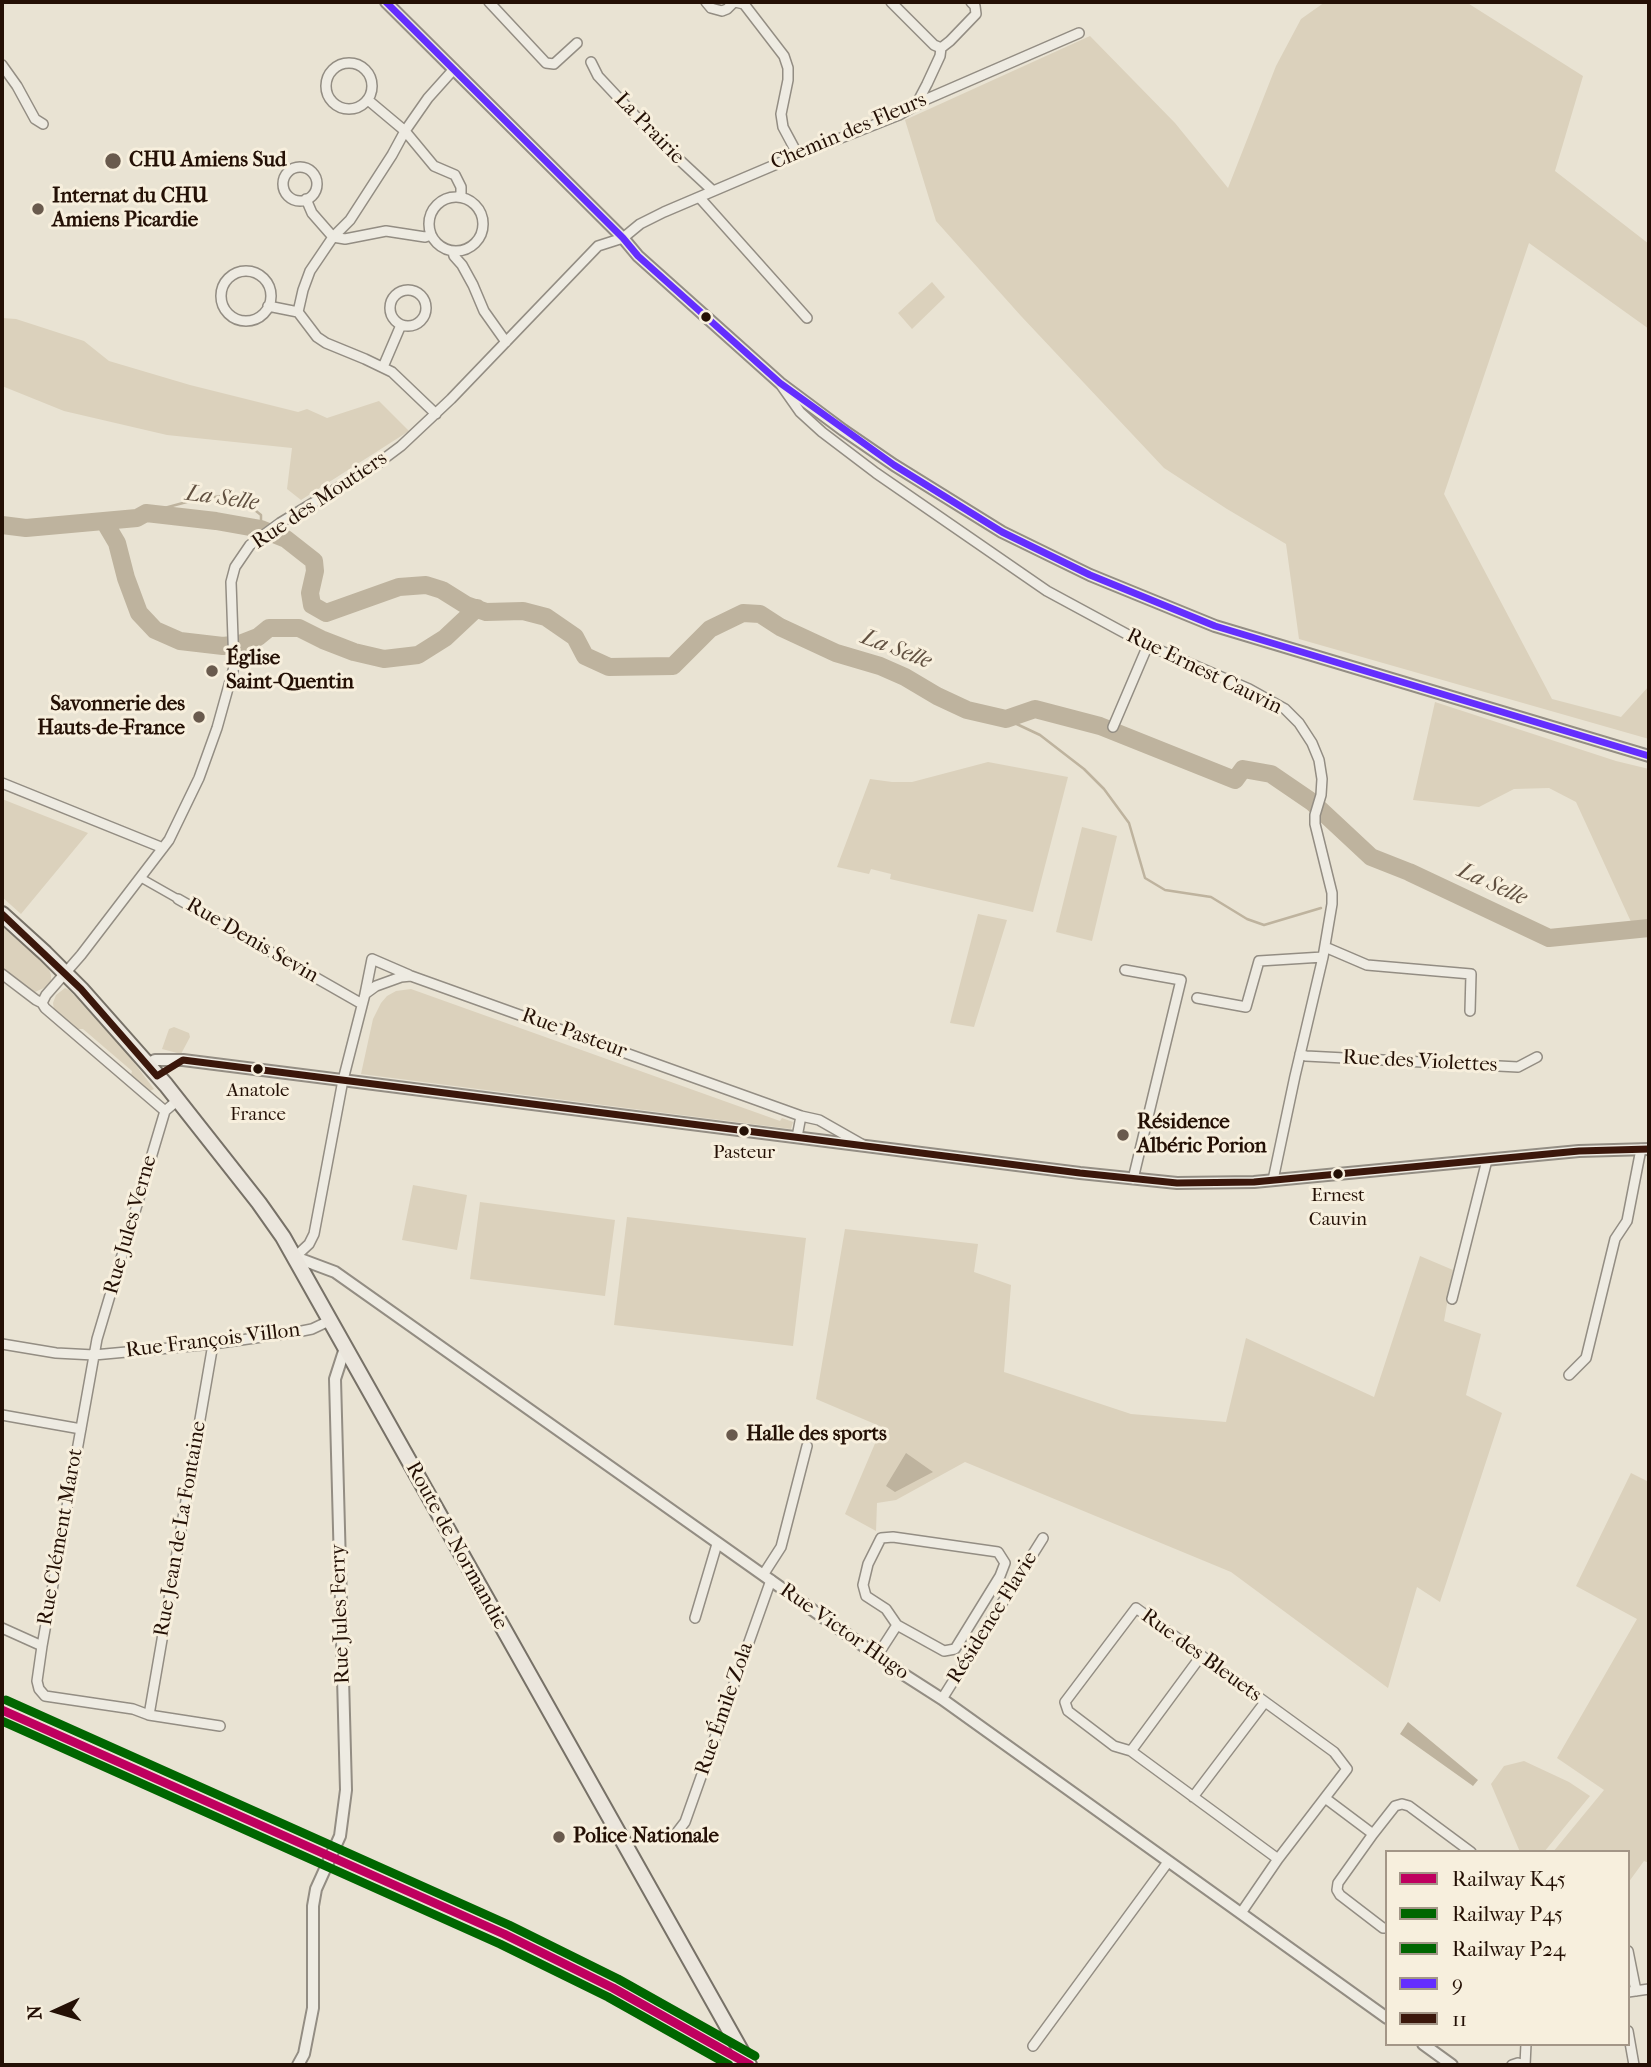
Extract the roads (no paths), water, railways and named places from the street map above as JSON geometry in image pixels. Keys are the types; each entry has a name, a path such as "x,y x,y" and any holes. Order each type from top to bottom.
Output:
{"main road":[{"name":"Route de Normandie","path":"2,914 65,973 178,1100 259,1203 295,1257 748,2065"}],"street":[{"path":"386,2 638,256 780,383 799,404 1002,532 1090,575 1215,626 1649,756"},
{"path":"488,2 546,63 554,64 576,43"},
{"path":"706,2 711,8 722,10 735,2 744,4 784,56 788,80 781,114 783,127 798,155"},
{"path":"891,2 934,45 941,48"},
{"path":"915,107 928,84 941,48 976,14 975,6 971,2"},
{"name":"Chemin des Fleurs","path":"623,238 640,224 699,197 915,107 927,99 1079,33"},
{"name":"La Prairie","path":"591,62 598,76 649,130 713,191"},
{"path":"347,63 362,66 371,78 372,93 368,100 362,106 348,110 334,103 326,90 328,75 347,63"},
{"path":"2,65 35,119 43,124"},
{"path":"298,312 310,271 333,237 350,220 428,98 454,69"},
{"path":"368,100 405,131 434,166 455,175 461,187 461,197"},
{"path":"461,197 477,206 484,223 478,241 463,251 453,252 440,246 431,235 429,218 437,204 444,199 461,197"},
{"path":"699,197 807,318"},
{"path":"306,200 312,213 333,237 345,239 386,231 425,237 431,235"},
{"name":"Rue des Moutiers","path":"43,1003 46,995 169,840 199,778 234,667 231,582 235,567 243,554 259,537 377,464 401,446 436,414 598,246 623,238"},
{"path":"453,252 473,285 484,311 506,342"},
{"path":"249,271 256,273 270,291 268,306 256,318 239,320 225,310 221,293 223,285 234,274 249,271"},
{"path":"412,290 422,296 426,307 423,319 413,326 401,325 392,318 391,300 400,291 412,290"},
{"path":"268,306 298,312 317,337 326,343 383,366 436,414"},
{"path":"383,366 401,325"},
{"name":"Rue Ernest Cauvin","path":"799,404 822,432 876,473 1046,591 1150,646 1249,689 1285,709 1299,723 1312,743 1319,760 1322,779 1314,820 1332,893 1332,904 1324,952 1273,1181"},
{"path":"1113,727 1150,646"},
{"path":"2,783 163,848"},
{"name":"Rue Denis Sevin","path":"141,878 364,999"},
{"path":"1197,998 1246,1007 1259,961 1324,952 1367,965 1471,974 1470,1011"},
{"name":"Rue Pasteur","path":"364,999 372,959 411,976 819,1121 865,1146"},
{"path":"1125,970 1181,980 1133,1179"},
{"path":"2,974 43,1003 45,1008 165,1111 178,1100"},
{"path":"295,1257 309,1244 314,1234 343,1080 364,999 376,986 411,976"},
{"name":"Rue des Violettes","path":"1300,1054 1518,1067 1537,1057"},
{"path":"147,1064 155,1060 183,1060 1177,1183 1273,1181 1579,1151 1645,1149 1627,1221 1615,1239 1586,1359 1569,1374"},
{"path":"157,1076 183,1060"},
{"name":"Rue Jules Verne","path":"94,1355 165,1111"},
{"path":"797,1137 802,1116"},
{"path":"1452,1298 1487,1160"},
{"name":"Rue Victor Hugo","path":"295,1257 335,1272 877,1656 942,1699 1385,2017"},
{"name":"Rue François Villon","path":"2,1343 56,1353 94,1355 214,1344 312,1329 331,1320"},
{"name":"Rue Jean de La Fontaine","path":"149,1715 214,1344"},
{"name":"Rue Jules Ferry","path":"298,2065 304,2054 313,2008 313,1906 316,1889 340,1836 346,1790 335,1379 345,1348"},
{"name":"Rue Clément Marot","path":"94,1355 37,1681 45,1696 134,1709 149,1715"},
{"name":"Rue Clément Marot","path":"2,1415 81,1429"},
{"name":"Rue Émile Zola","path":"675,1835 685,1822 767,1578 781,1547 807,1446"},
{"path":"893,1537 998,1552 1005,1563 1000,1576 956,1649 944,1651 897,1626 886,1608 866,1596 863,1585 868,1564 881,1538 893,1537"},
{"name":"Résidence Flavie","path":"942,1699 1043,1538"},
{"path":"695,1618 718,1544"},
{"name":"Rue des Bleuets","path":"1241,1913 1278,1859 1347,1769 1334,1752 1136,1608 1065,1702 1068,1712 1114,1746 1131,1751 1278,1859"},
{"path":"877,1656 897,1626"},
{"name":"Rue Clément Marot","path":"2,1628 42,1646"},
{"path":"1131,1751 1201,1656"},
{"path":"1193,1797 1265,1702"},
{"path":"149,1715 220,1726"},
{"path":"1325,1798 1373,1834"},
{"path":"1385,1928 1337,1890 1338,1884 1395,1807 1402,1804 1409,1806 1468,1850"},
{"path":"1033,2046 1168,1862"},
{"path":"1630,1971 1632,1991 1649,1989"},
{"path":"1630,2042 1634,2065"},
{"path":"1426,2046 1452,2065"},
{"path":"1512,2065 1525,2065 1525,2046"}],"waterway":[{"path":"146,513 194,500 235,494 261,515 261,529"},
{"name":"La Selle","path":"2,525 26,528 137,518 146,513 261,529 286,539 314,561 315,571 310,593 312,605 326,613 399,587 426,585 486,612 523,611 546,617 575,637 585,656 609,667 673,666 710,629 743,613 760,614 780,627 836,653 880,666 905,677 967,710 1006,719 1035,709 1100,726 1235,780 1243,769 1271,774 1312,802 1371,857 1549,938 1649,928"},
{"name":"La Selle","path":"104,521 117,543 139,613 155,630 180,641 223,646 240,644 258,637 269,628 299,628 354,652 384,659 418,655 445,638 477,608"},
{"path":"1006,719 1040,735 1084,769 1104,789 1129,823 1145,878 1165,890 1211,897 1247,919 1264,925 1321,908"}],"rail line":[{"name":"P24","path":"6,1700 509,1925 618,1979 755,2056"},
{"name":"K45","path":"2,1710 504,1934 613,1988 750,2065"},
{"name":"P45","path":"2,1721 500,1944 608,1997 729,2065"}],"place":[{"name":"CHU Amiens Sud","path":"113,161"},
{"name":"Internat du CHU Amiens Picardie","path":"38,209"},
{"name":"Église Saint-Quentin","path":"212,671"},
{"name":"Savonnerie des Hauts-de-France","path":"199,717"},
{"name":"Anatole France","path":"258,1069"},
{"name":"Pasteur","path":"744,1131"},
{"name":"Résidence Albéric Porion","path":"1123,1135"},
{"name":"Ernest Cauvin","path":"1338,1174"},
{"name":"Halle des sports","path":"732,1435"},
{"name":"Police Nationale","path":"559,1837"}]}
